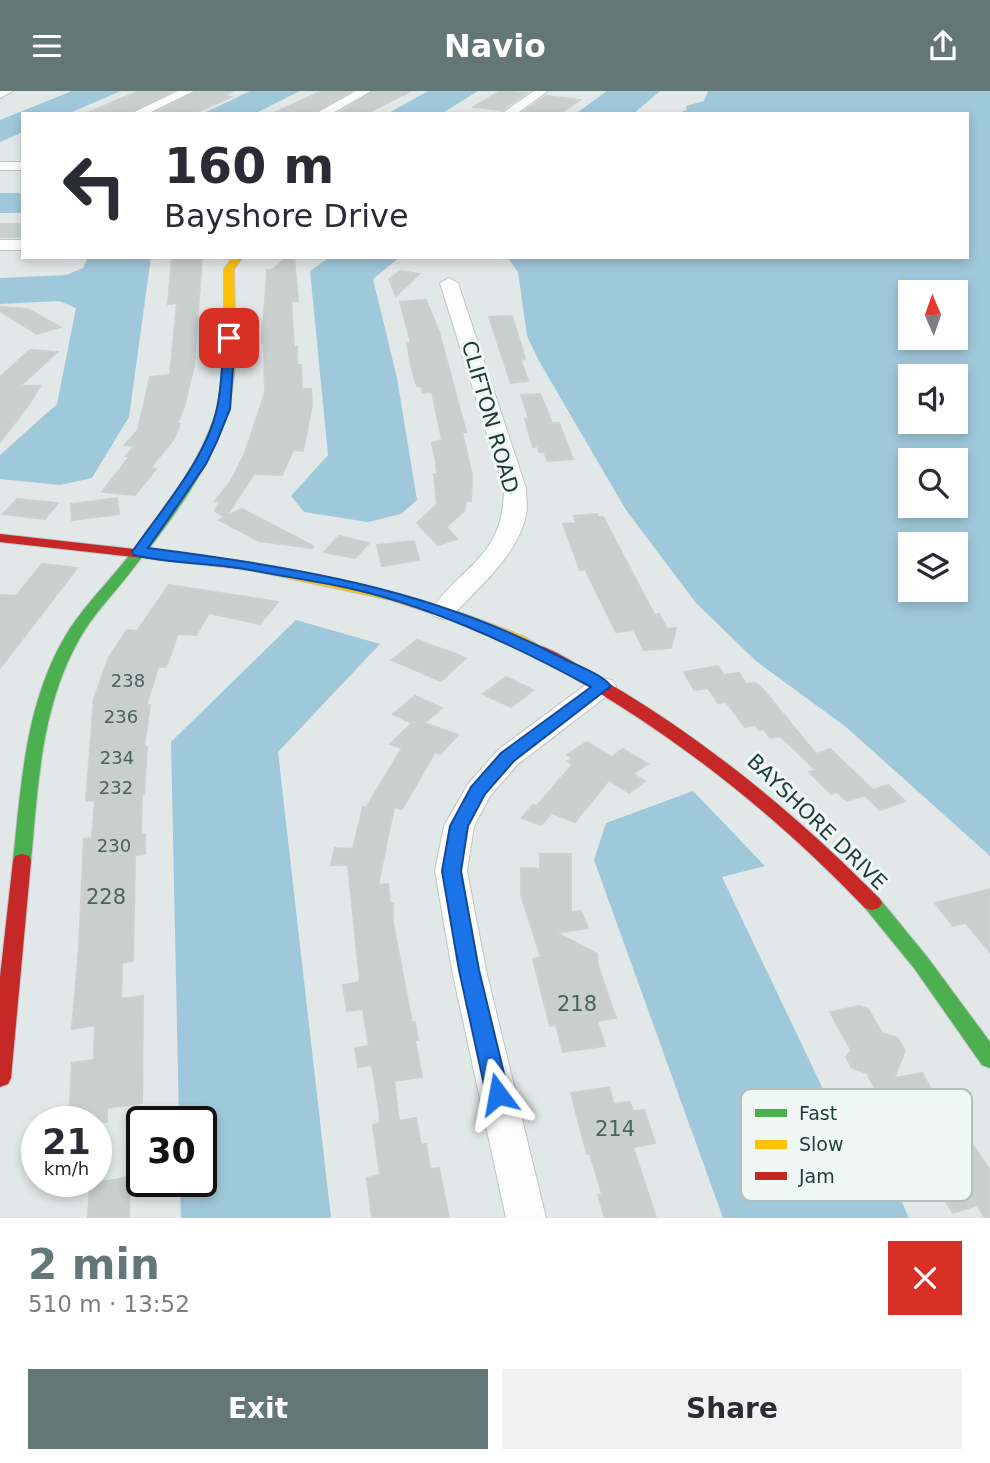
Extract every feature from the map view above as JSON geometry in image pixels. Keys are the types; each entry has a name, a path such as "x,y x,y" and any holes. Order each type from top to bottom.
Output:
{"street":[{"path":"0,94 7,91"},
{"path":"141,112 188,91"},
{"path":"325,112 365,91"},
{"path":"510,112 542,91"},
{"path":"0,166 21,165"},
{"path":"0,245 21,245"},
{"path":"0,1078 35,740 48,694 71,641 139,552 199,464 223,409 229,361 229,269 236,259"},
{"name":"CLIFTON ROAD","path":"443,611 504,540 514,516 515,488 450,283"},
{"name":"BAYSHORE DRIVE","path":"0,538 229,563 338,582 443,611 528,646 682,734 726,764 785,814 878,908 990,1059"},
{"path":"526,1218 469,970 451,871 459,826 478,791 508,757 602,686"}],"water":[{"path":"72,91 121,91 72,112 21,112 21,133 0,142 0,120"},
{"path":"250,91 300,91 258,112 206,112"},
{"path":"428,91 478,91 444,112 391,112"},
{"path":"607,91 660,91 635,112 578,112"},
{"path":"708,91 990,91 990,856 846,727 756,661 696,603 626,510 539,361 527,336 518,272 508,259 969,259 969,112 681,112 687,110 686,106 704,101"},
{"path":"0,193 21,193 21,213 0,213"},
{"path":"87,259 151,259 129,417 92,478 60,485 0,479 0,455 57,404 76,308 59,301 0,304 0,278 66,275 83,268"},
{"path":"327,259 398,259 373,279 397,378 417,500 401,514 368,522 304,512 291,496 328,455 310,271"},
{"path":"296,620 380,644 278,752 331,1218 181,1218 180,1197 217,1197 217,1106 179,1106 171,742"},
{"path":"693,791 765,866 722,877 823,1089 741,1089 741,1201 901,1201 909,1218 723,1218 594,860 606,823"}],"building":[{"path":"139,91 172,91 132,112 90,112"},
{"path":"196,91 233,91 223,95 231,97 197,112 157,112"},
{"path":"322,91 351,91 315,112 276,112"},
{"path":"373,91 411,91 369,112 340,112"},
{"path":"500,91 526,93 502,110 474,107"},
{"path":"546,96 580,100 562,112 523,112"},
{"path":"0,224 21,224 21,237 0,237"},
{"path":"172,259 202,259 194,366 174,439 150,468 156,469 135,495 102,492 130,456 126,456 134,446 125,445 138,430 150,377 170,375 177,303 168,304"},
{"path":"285,259 294,259 298,301 291,301 294,347 297,347 297,365 301,365 302,389 311,389 312,405 303,451 293,450 282,475 254,474 226,516 242,509 313,546 312,548 259,541 219,520 225,517 215,511 220,501 215,501 231,481 245,453 265,393 262,343 267,270 272,270"},
{"path":"401,271 419,274 396,296 389,279"},
{"path":"426,300 439,332 466,432 462,432 472,475 471,501 466,501 465,510 446,527 457,539 438,545 417,523 437,504 434,474 437,474 432,443 442,440 432,392 423,393 422,387 417,386 407,343 411,343 400,302"},
{"path":"0,307 28,309 60,327 37,334 0,311"},
{"path":"512,316 525,358 521,361 528,381 511,383 489,317"},
{"path":"30,350 57,352 20,386 40,386 0,442 0,377"},
{"path":"540,394 552,423 559,423 573,459 548,461 544,452 539,452 538,446 533,447 525,419 529,419 521,395"},
{"path":"117,498 119,514 72,520 71,504"},
{"path":"17,499 58,503 45,519 3,514"},
{"path":"597,514 598,517 603,517 654,614 659,614 667,629 676,628 671,648 644,650 634,630 616,632 585,569 580,570 563,524 576,523 574,516"},
{"path":"339,536 369,543 355,558 324,552"},
{"path":"414,541 419,560 382,566 377,545"},
{"path":"42,564 77,568 0,668 0,595 16,596"},
{"path":"169,585 278,602 260,624 209,613 196,635 178,634 166,667 158,667 146,706 150,705 144,747 147,747 141,835 145,834 145,854 135,855 133,961 122,963 121,999 143,996 142,1103 112,1107 70,1106 72,1063 94,1060 95,1025 72,1029 84,839 92,838 95,800 86,801 94,699 109,657 127,630 137,631"},
{"path":"417,640 466,658 441,681 392,660"},
{"path":"718,666 724,675 739,673 746,684 754,683 760,686 816,754 830,749 873,790 888,785 905,801 880,810 865,795 847,801 837,792 831,794 809,772 816,770 780,736 770,738 764,729 759,730 755,725 745,727 726,702 718,703 708,688 694,690 684,672"},
{"path":"506,677 533,690 511,707 483,694"},
{"path":"415,696 442,708 424,723 458,735 440,754 435,752 402,809 394,807 378,885 388,884 390,903 393,903 393,923 412,1023 415,1022 418,1040 415,1040 422,1077 394,1081 399,1121 416,1118 421,1145 426,1144 430,1169 439,1168 449,1218 372,1218 367,1178 380,1175 373,1125 379,1124 380,1116 372,1065 358,1067 355,1048 369,1046 363,1009 347,1011 343,985 360,982 348,865 331,865 335,848 353,849 363,807 366,808 402,748 390,744 412,723 393,714"},
{"path":"587,742 612,757 623,749 648,764 633,774 645,781 629,793 609,780 575,822 552,813 541,825 522,818 533,805 537,806 573,764 568,761 572,758 567,755"},
{"path":"540,854 571,854 571,912 581,911 588,928 557,933 597,954 598,966 616,1018 597,1021 605,1046 563,1052 556,1025 550,1026 533,959 541,957 521,895 521,868 540,869"},
{"path":"990,889 990,952 966,923 953,926 935,903"},
{"path":"859,1006 868,1009 882,1033 898,1038 905,1051 894,1078 922,1073 931,1089 875,1089 867,1073 852,1068 846,1057 851,1050 830,1012"},
{"path":"609,1087 614,1104 630,1102 633,1111 644,1110 655,1143 633,1147 656,1218 605,1218 598,1195 602,1194 590,1154 587,1154 571,1093"},
{"path":"972,1144 990,1170 990,1218 985,1218 977,1205 953,1213 945,1201 972,1201"},
{"path":"126,1178 129,1218 88,1218 89,1197 112,1197 112,1180"}],"traffic: fast":[{"path":"22,861 35,747 40,720 58,666 83,621 140,552 197,471 224,406"},
{"path":"872,903 921,963 990,1059"}],"traffic: slow":[{"path":"224,406 230,360 229,269 236,259"},
{"path":"250,566 359,588 431,607 501,633 534,649"}],"traffic: jam":[{"path":"0,538 250,566"},
{"path":"534,649 628,702 715,761 795,828 872,903"},
{"path":"0,1078 22,861"}],"route":[{"path":"229,338 223,409 211,441 199,464 139,552 229,563 338,582 392,595 443,611 528,646 602,686 508,757 478,791 459,826 451,871 469,970 498,1094"}]}
